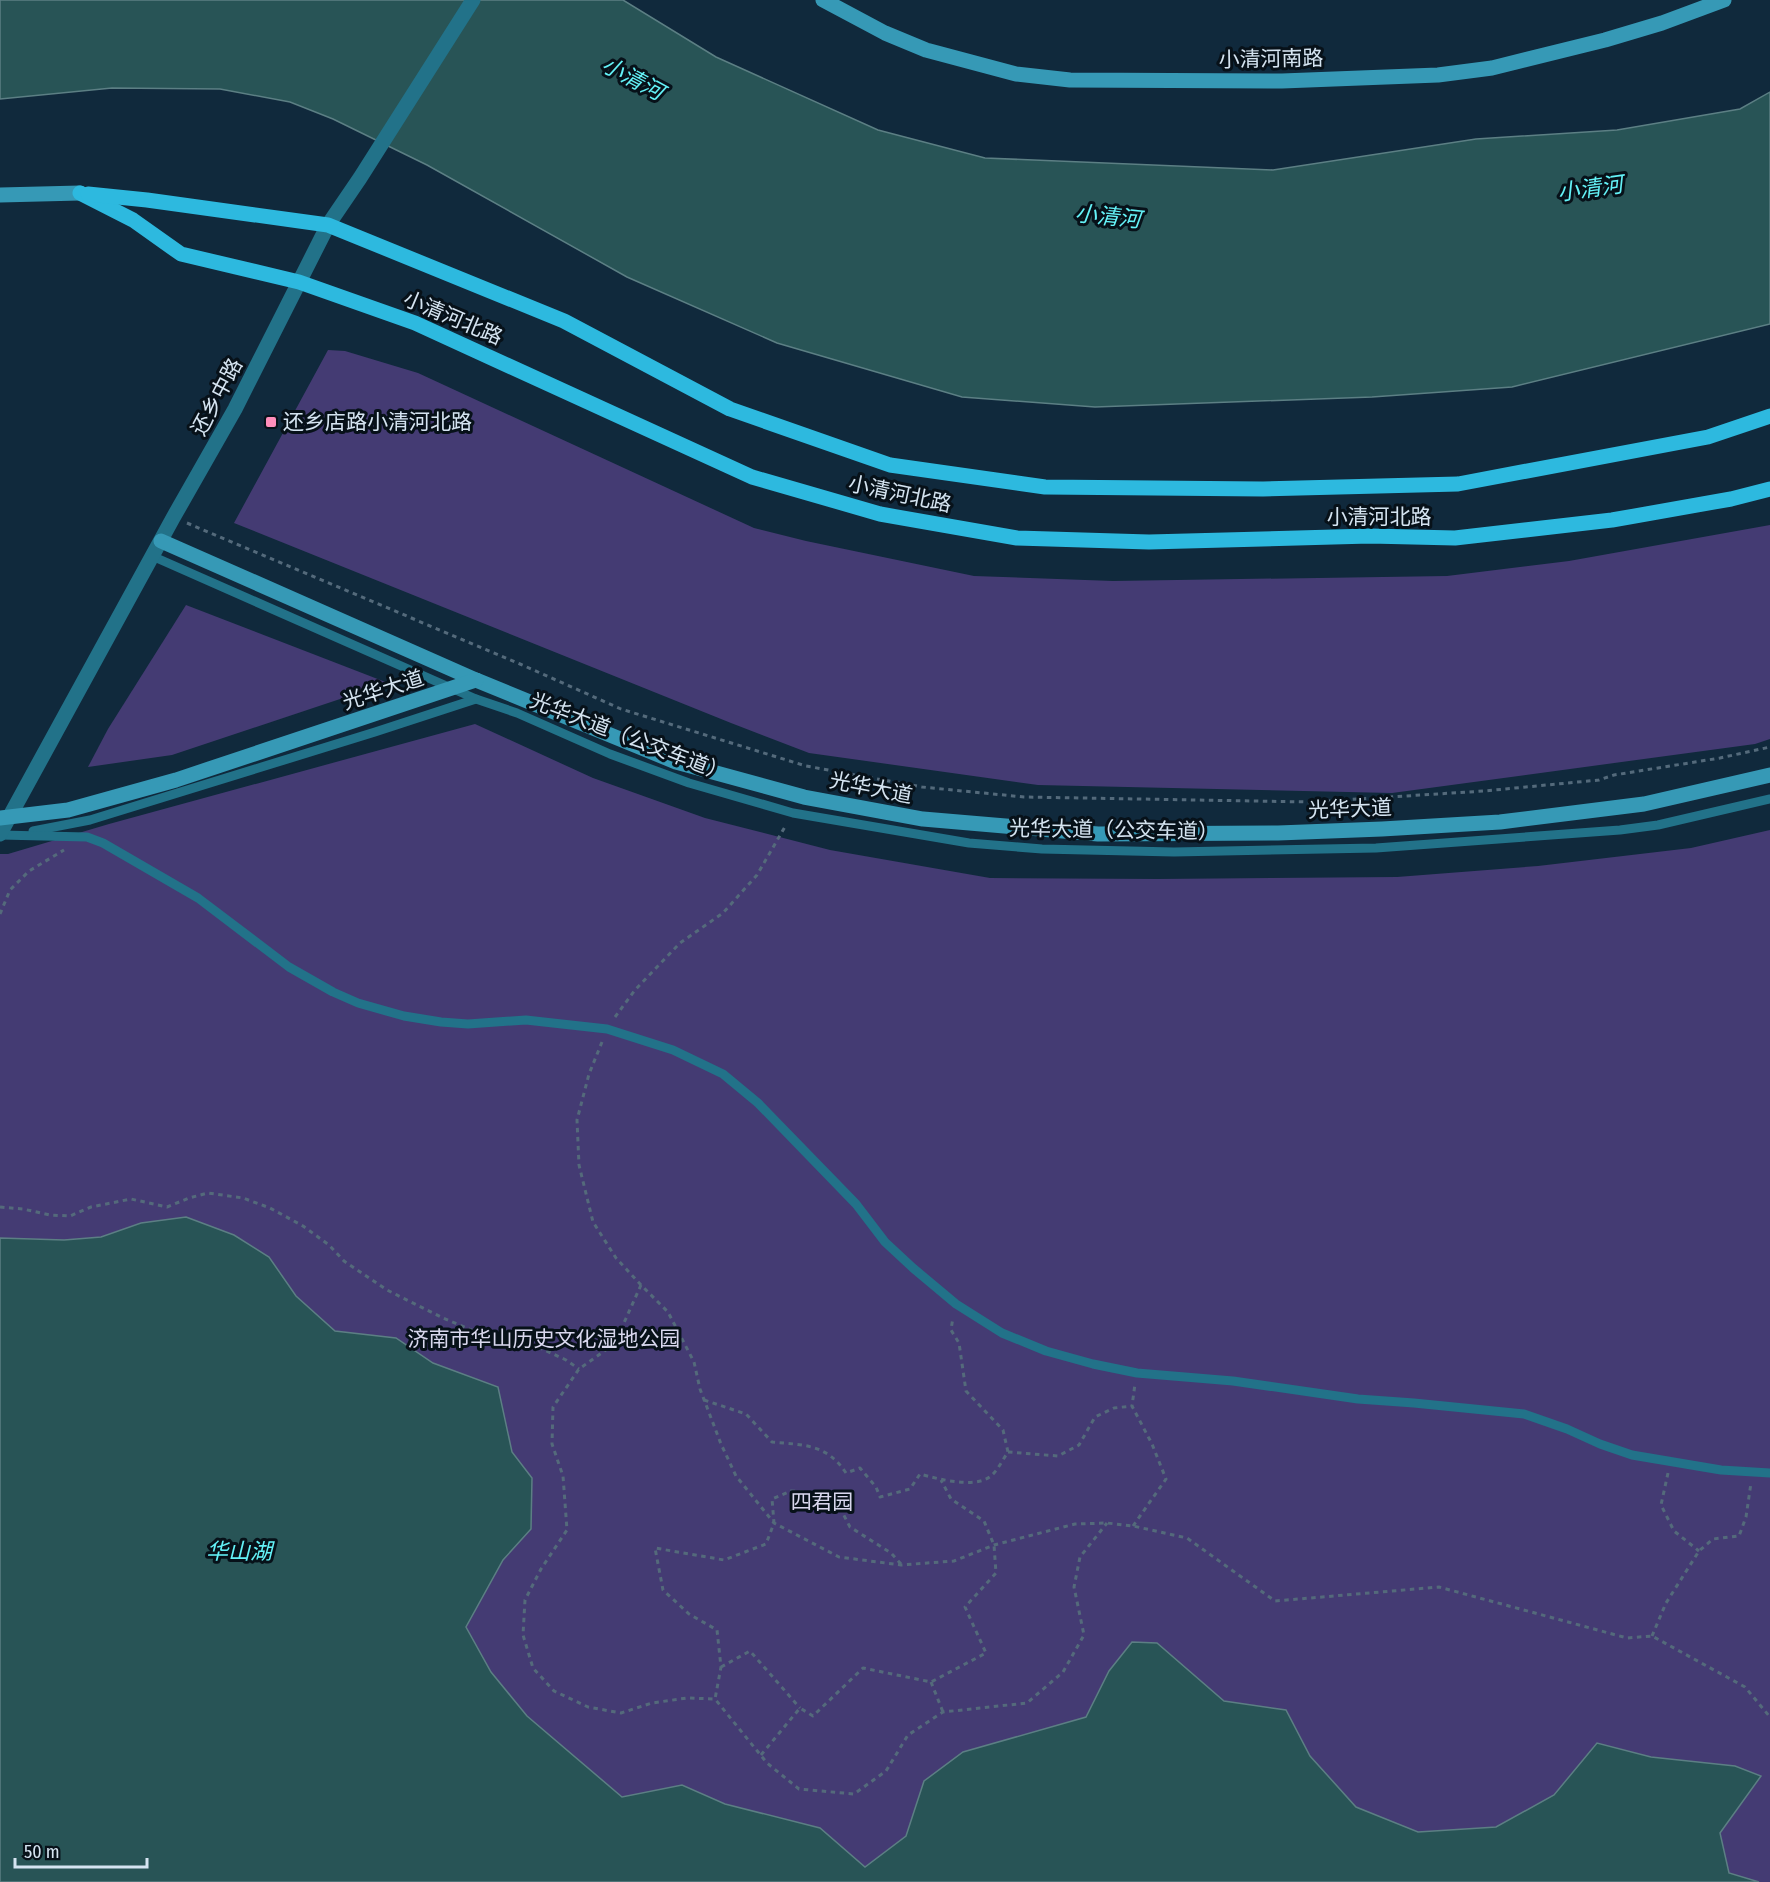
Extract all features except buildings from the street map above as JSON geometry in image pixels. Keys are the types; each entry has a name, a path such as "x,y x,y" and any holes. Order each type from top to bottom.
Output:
{"main road":[{"name":"小清河南路","path":"823,0 885,33 926,50 1016,74 1070,80 1282,81 1438,75 1492,68 1605,40 1662,23 1724,0"},
{"name":"小清河北路","path":"80,193 133,220 181,255 299,282 415,323 752,477 880,514 1017,538 1149,542 1370,536 1455,538 1611,520 1731,499 1770,489"},
{"name":"小清河北路","path":"0,195 80,193 328,225 564,321 730,409 890,465 1045,487 1263,489 1458,484 1708,437 1770,416"},
{"path":"161,541 476,680"},
{"name":"光华大道","path":"3,818 68,810 176,780 476,680 676,762 804,797 923,819 1098,834 1278,833 1500,822 1644,804 1770,775"}],"street":[{"name":"还乡中路","path":"0,835 3,818 235,410 328,225 473,0"}],"lane":[{"name":"光华大道（公交车道）","path":"152,556 476,699 517,713 610,754 689,783 793,813 969,843 1042,849 1174,852 1376,848 1620,830 1658,825 1770,799"},
{"path":"0,835 90,820 476,699"},
{"path":"0,835 87,837 103,843 198,898 289,968 358,1003 404,1016 441,1022 468,1024 526,1020 608,1029 673,1050 723,1074 758,1103 856,1204 885,1242 956,1304 1002,1334 1046,1351 1137,1373 1233,1381 1358,1399 1524,1414 1632,1455 1671,1462 1770,1473"}],"path":[{"path":"173,518 621,709 806,766 922,787 1024,797 1322,801 1473,792 1599,780 1614,775 1720,758 1770,747"},
{"path":"793,813 757,875 723,913 680,944 635,990 608,1029 589,1074 577,1120 579,1165 593,1222 616,1258 668,1312 694,1362 704,1400 736,1476 774,1523 839,1557 901,1565 954,1561 994,1545 1075,1524 1107,1523 1133,1526 1187,1538 1275,1600 1439,1587 1627,1638 1652,1636 1745,1687 1770,1717"},
{"path":"0,914 10,890 29,871 87,837"},
{"path":"0,1208 70,1216 91,1207 131,1199 167,1207 208,1193 243,1198 270,1208 303,1226 329,1245 344,1261 387,1290 483,1335 540,1348 579,1369"},
{"path":"641,1285 610,1347 579,1369 552,1407 552,1444 563,1476 567,1530 541,1569 525,1600 523,1635 533,1668 554,1691 588,1707 621,1713 664,1701 687,1698 715,1699 767,1763 799,1789 854,1794 886,1771 908,1735 943,1712 1027,1703 1064,1672 1084,1635 1074,1587 1080,1557 1107,1523"},
{"path":"704,1400 746,1414 772,1442 811,1446 837,1460 846,1473 860,1468 876,1487 880,1497 910,1489 920,1474 941,1480 966,1483 990,1477 1008,1452 1003,1430 966,1391 959,1343 951,1330 956,1304"},
{"path":"1133,1526 1166,1479 1152,1444 1132,1406 1137,1373"},
{"path":"1008,1452 1058,1456 1079,1446 1095,1417 1114,1408 1132,1406"},
{"path":"1671,1462 1660,1505 1674,1531 1699,1551"},
{"path":"1652,1636 1666,1603 1699,1551 1713,1539 1738,1536 1746,1517 1752,1472"},
{"path":"721,1667 750,1651 800,1708 813,1716 863,1668 932,1682 986,1653 965,1607 996,1573 994,1545 984,1521 951,1499 941,1480"},
{"path":"715,1699 721,1667 717,1630 689,1614 663,1590 655,1548 724,1560 766,1544 774,1523 772,1499 791,1491 820,1493 840,1506 850,1527 891,1553 901,1565"},
{"path":"932,1682 943,1712"},
{"path":"761,1755 800,1708"}],"green space":[{"path":"328,350 345,351 418,373 754,528 974,576 1113,581 1447,576 1569,561 1770,525 1770,739 1755,744 1392,793 1038,785 809,753 234,523"},
{"path":"186,605 388,683 172,755 88,767 108,729"},
{"name":"济南市华山历史文化湿地公园","path":"475,724 593,778 705,818 830,850 990,878 1397,877 1538,866 1691,848 1770,830 1770,1882 0,1882 0,854 8,854 109,824"}],"water":[{"name":"小清河","path":"0,0 623,0 716,57 878,130 985,158 1273,170 1476,139 1617,130 1740,109 1770,92 1770,324 1512,387 1372,397 1095,407 962,397 777,343 627,277 427,165 333,119 290,102 220,89 112,88 0,99"},
{"name":"华山湖","path":"186,1217 234,1235 269,1257 296,1296 335,1331 396,1338 433,1363 498,1387 512,1452 532,1478 531,1529 503,1560 466,1627 491,1672 527,1716 622,1797 682,1785 725,1804 820,1828 865,1867 906,1836 924,1781 963,1752 1086,1717 1109,1671 1132,1642 1157,1643 1224,1701 1286,1710 1310,1756 1356,1807 1418,1832 1496,1827 1554,1795 1597,1743 1651,1757 1735,1766 1761,1776 1720,1833 1729,1873 1759,1882 0,1882 0,1238 64,1240 101,1237 141,1223"}],"place":[{"name":"还乡店路小清河北路","path":"271,422"}],"park label":[{"name":"四君园","path":"822,1502"}]}
